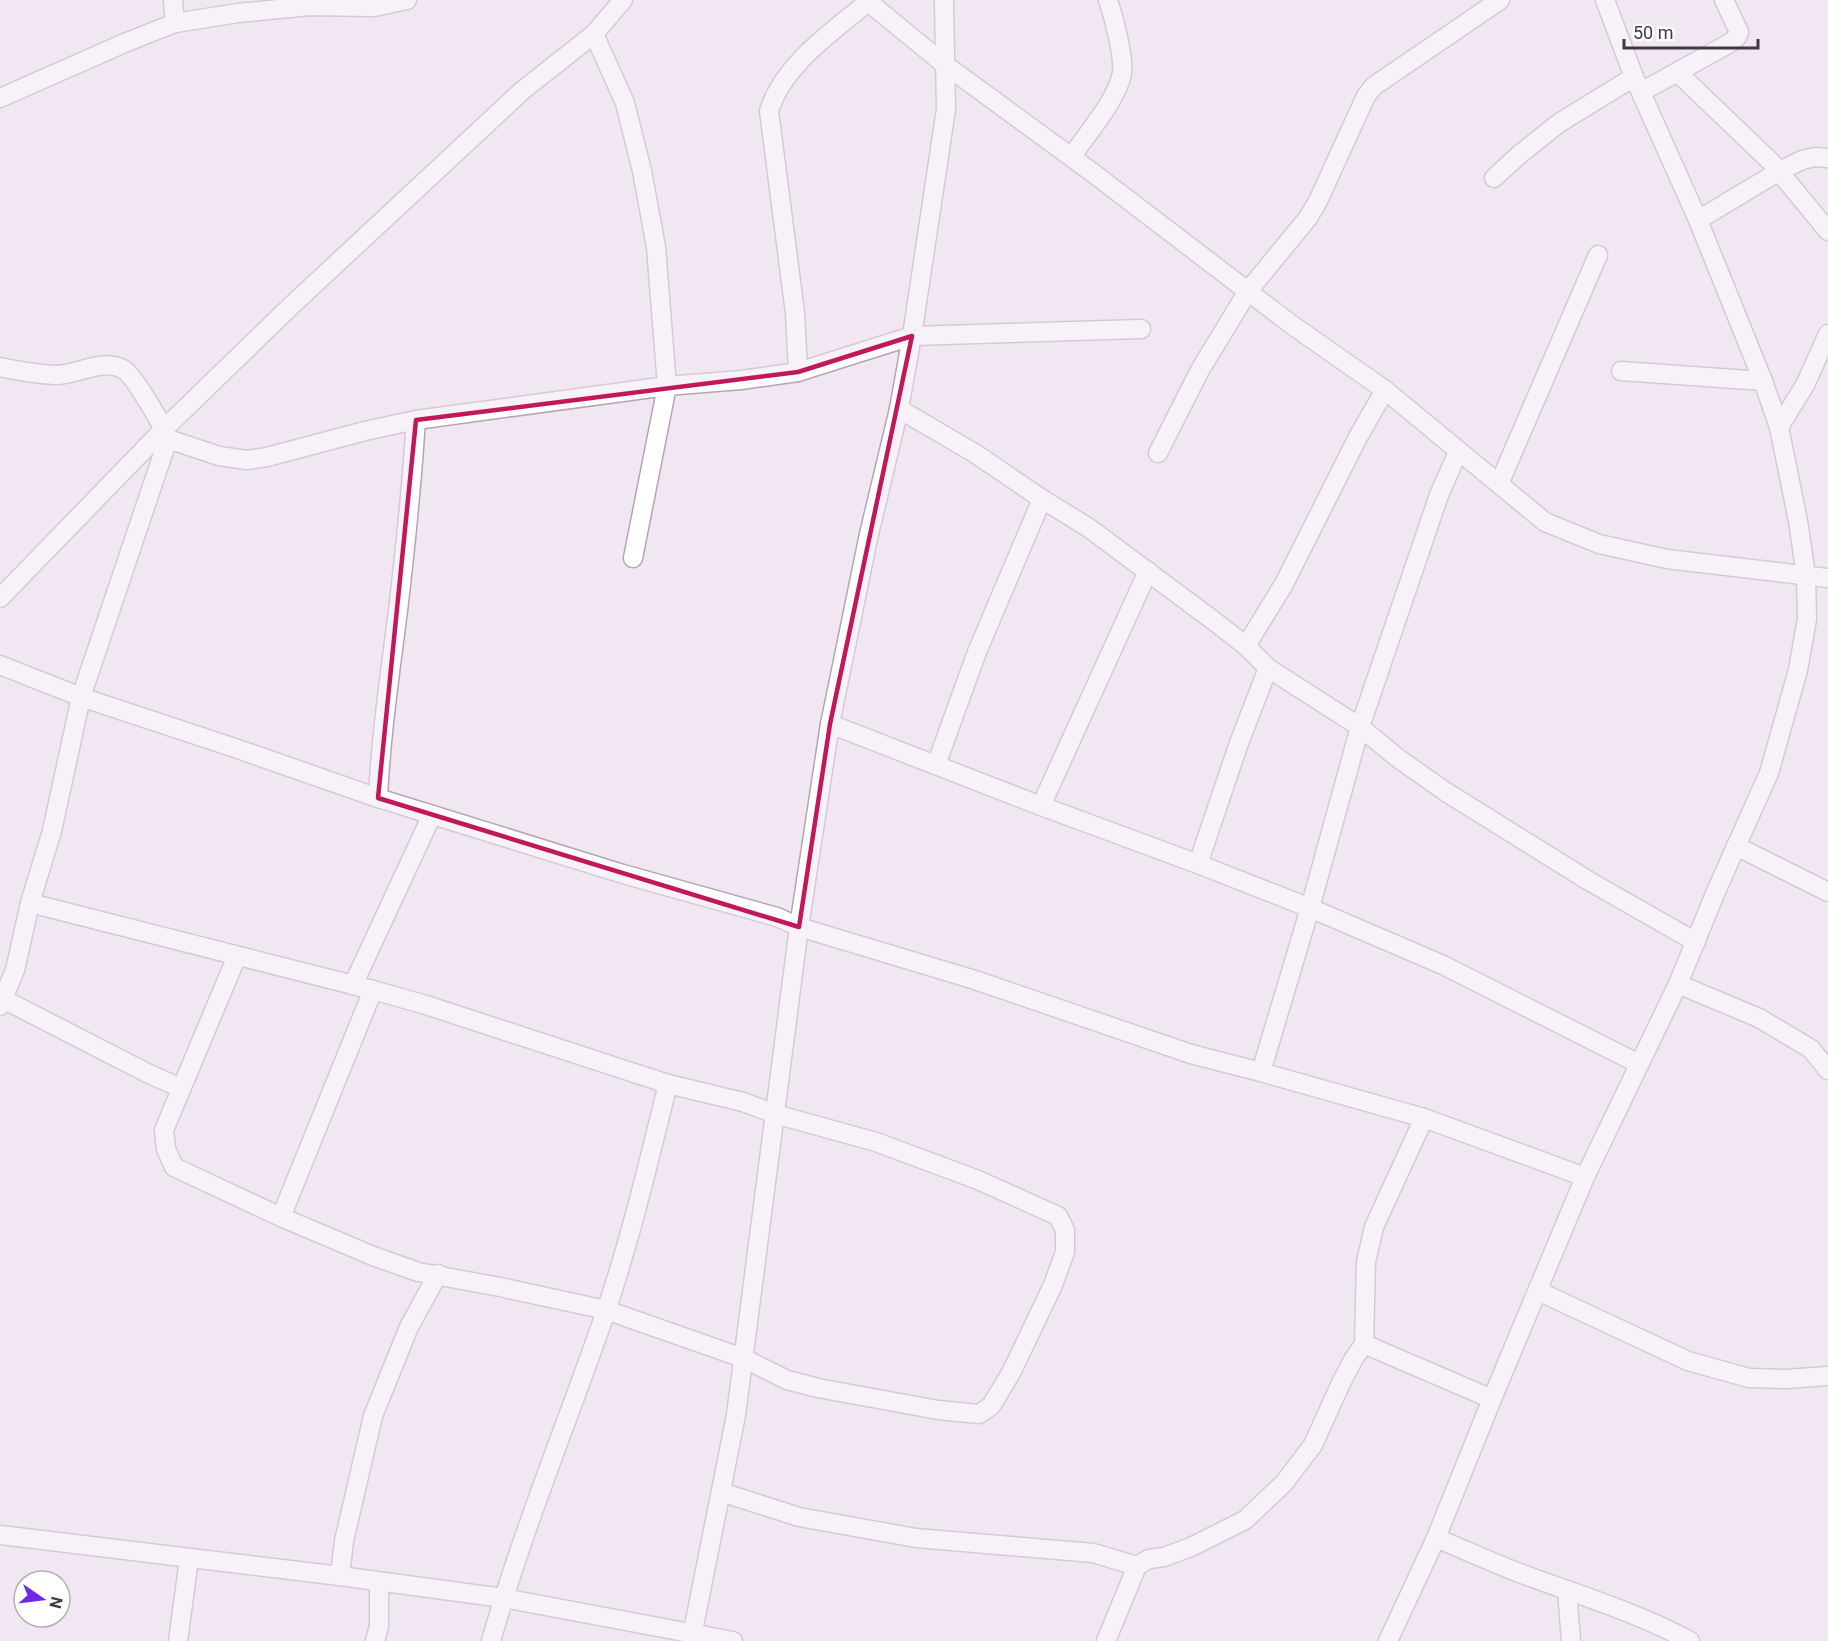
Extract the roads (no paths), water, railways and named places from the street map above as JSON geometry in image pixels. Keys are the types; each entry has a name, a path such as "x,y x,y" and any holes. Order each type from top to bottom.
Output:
{"street":[{"path":"173,0 175,23"},
{"path":"0,98 175,23 238,13 407,0"},
{"path":"0,598 166,434 292,305 523,90 594,34 623,0"},
{"path":"692,1637 736,1415 800,927 830,724 869,534 899,409 912,336 946,109 944,0"},
{"path":"1071,157 1106,106 1121,76 1122,65 1108,0"},
{"path":"1158,453 1200,370 1248,291 1308,218 1318,201 1366,96 1374,86 1500,0"},
{"path":"1388,1641 1436,1538 1585,1177 1678,984 1769,773 1798,670 1807,619 1806,576 1798,521 1779,427 1763,381 1698,220 1638,84 1605,0"},
{"path":"1494,178 1559,123 1638,84 1677,72 1730,43 1737,37 1738,32 1724,0"},
{"path":"798,372 795,314 769,111 773,98 785,78 817,44 867,1 944,64 1071,157 1292,325 1385,390 1545,522 1599,544 1667,559 1828,578"},
{"path":"594,34 625,103 642,171 656,247 667,386 633,558"},
{"path":"1677,72 1741,133 1828,231"},
{"path":"1698,220 1802,160 1815,157 1828,158"},
{"path":"1499,484 1598,255"},
{"path":"0,367 22,372 58,375 105,365 125,370 142,393 166,434 219,456 247,460 276,455 416,420 667,386 741,380 798,372 912,336 1142,329"},
{"path":"1779,427 1805,385 1828,334"},
{"path":"1621,370 1763,381"},
{"path":"1246,646 1284,584 1358,437 1385,390"},
{"path":"899,409 976,454 1089,528 1246,646 1268,668 1360,727 1399,759 1446,792 1589,881 1696,942"},
{"path":"378,798 416,420"},
{"path":"166,434 81,697 52,831 30,903 15,970 1,1003 181,1088"},
{"path":"1262,1072 1360,727 1439,495 1458,452"},
{"path":"936,765 977,652 1042,499"},
{"path":"1041,806 1148,571"},
{"path":"0,665 81,697 234,747 378,798 623,874 777,917 800,927 975,980 1191,1054 1424,1118 1585,1177"},
{"path":"1198,864 1239,743 1268,668"},
{"path":"830,724 1310,908 1443,965 1639,1064"},
{"path":"353,985 432,815"},
{"path":"1736,846 1828,892"},
{"path":"30,903 373,990 426,1005 668,1084 743,1102 775,1114 876,1142 978,1180 1058,1216 1065,1230 1065,1252 1053,1285 1011,1373 991,1407 979,1414 938,1410 818,1388 787,1380 743,1358 606,1310 438,1274 418,1272 373,1256 281,1217 174,1167 166,1149 164,1130 237,956"},
{"path":"1678,984 1759,1018 1811,1049 1828,1070"},
{"path":"281,1217 373,990"},
{"path":"491,1641 543,1480 606,1310 640,1195 668,1084"},
{"path":"1106,1641 1137,1566 1149,1559 1164,1557 1191,1547 1245,1520 1284,1483 1313,1445 1341,1383 1364,1344 1366,1262 1374,1227 1424,1118"},
{"path":"340,1576 344,1541 373,1416 409,1327 438,1274"},
{"path":"1538,1291 1688,1361 1749,1378 1786,1379 1828,1376"},
{"path":"1364,1344 1492,1399"},
{"path":"721,1492 800,1516 916,1538 1094,1553 1137,1566"},
{"path":"0,1535 503,1598 692,1637 733,1641"},
{"path":"1436,1538 1520,1573 1619,1608 1665,1627 1690,1641"},
{"path":"178,1641 189,1559"},
{"path":"375,1641 379,1626 379,1582"},
{"path":"1567,1590 1571,1641"}]}
